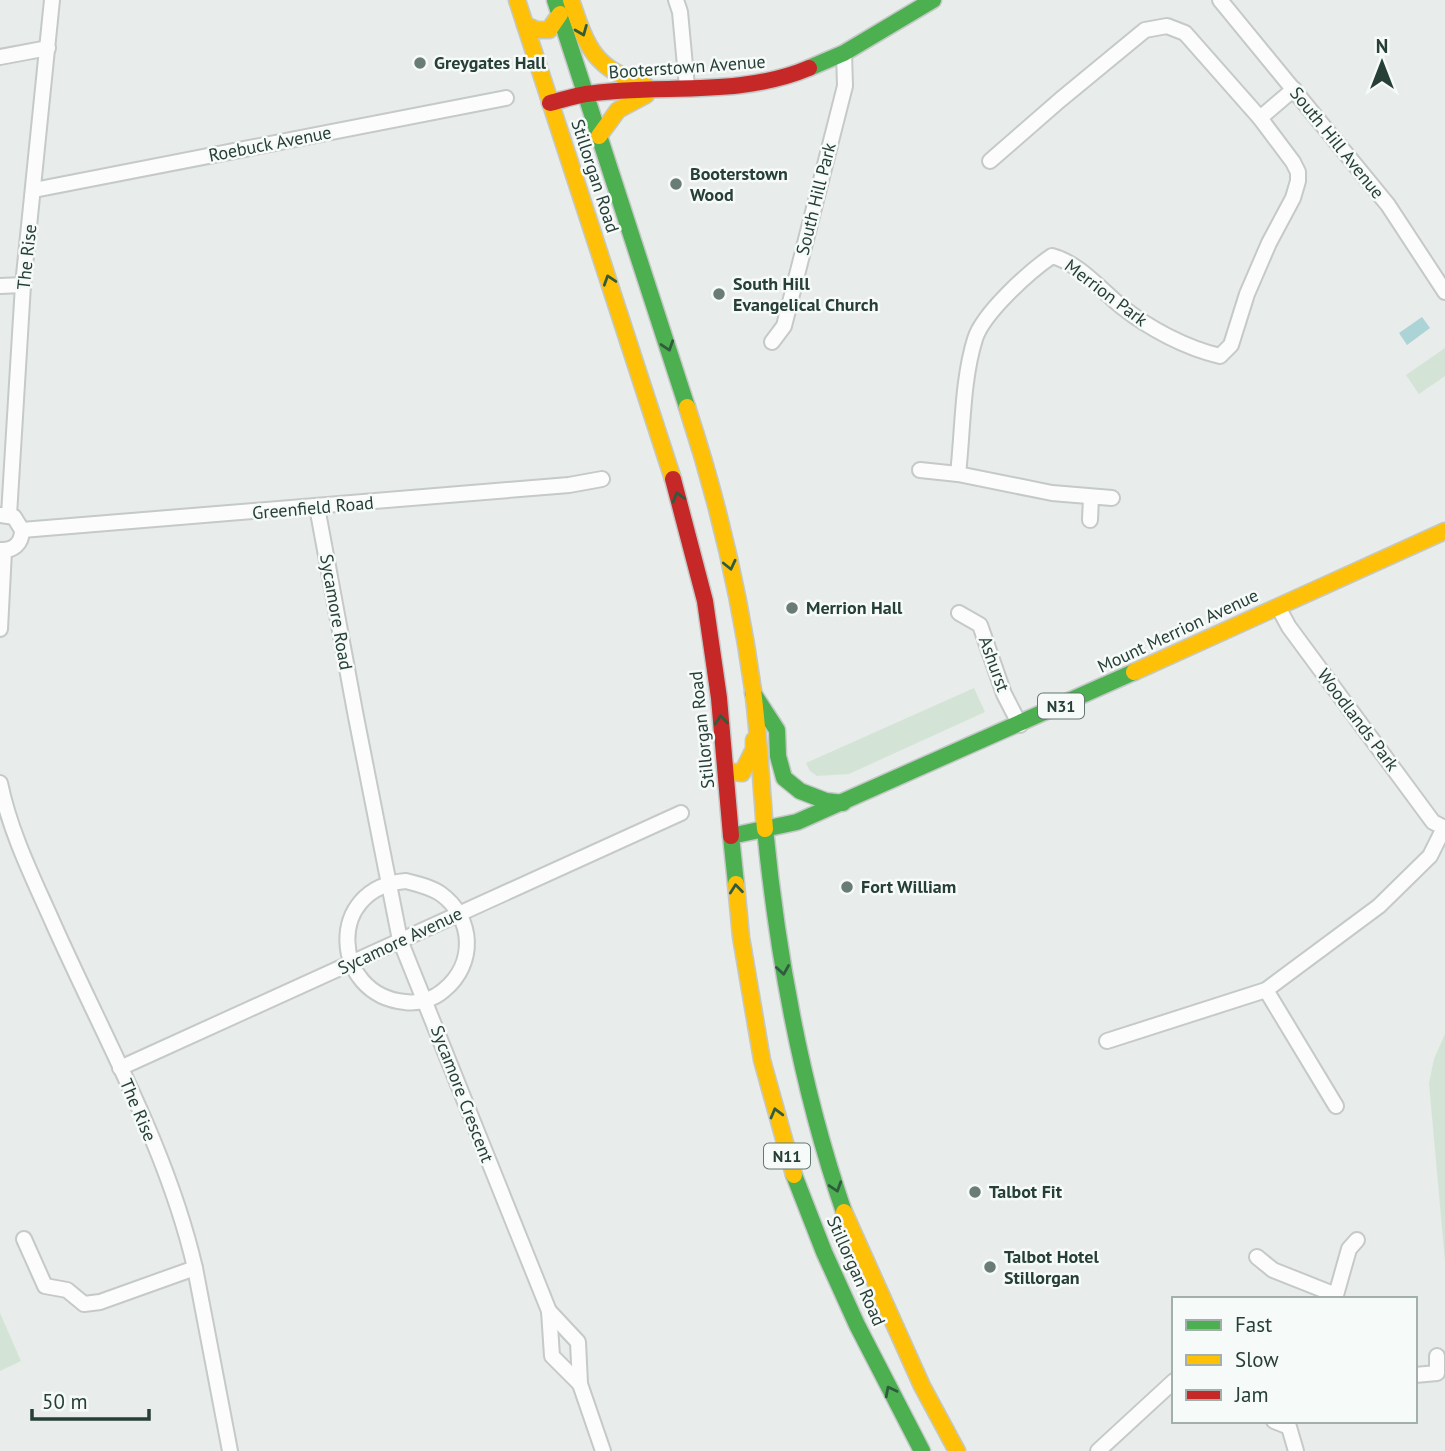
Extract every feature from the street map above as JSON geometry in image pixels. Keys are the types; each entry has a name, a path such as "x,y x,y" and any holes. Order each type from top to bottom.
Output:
{"main road":[{"name":"Stillorgan Road","path":"517,0 650,404 682,509 705,601 719,698 741,937 762,1060 788,1160 824,1252 857,1325 922,1451"},
{"path":"571,0 584,39 600,60 615,74 656,90"},
{"name":"Booterstown Avenue","path":"550,103 586,94 738,86 783,79 844,53 933,0"},
{"name":"Stillorgan Road","path":"557,7 706,464 736,591 753,693 772,900 804,1080 847,1220 928,1398 957,1451"},
{"path":"525,25 537,30 549,30 557,7"},
{"path":"599,136 618,108 656,90"},
{"name":"Mount Merrion Avenue","path":"731,836 797,822 844,803 1445,531"},
{"path":"726,768 741,773 754,749 753,693"},
{"path":"753,693 777,730 778,756 784,778 800,791 825,801 844,803"}],"street":[{"name":"The Rise","path":"4,515 23,285 52,0"},
{"path":"676,0 680,12 687,87"},
{"name":"South Hill Avenue","path":"1220,0 1388,205 1445,292"},
{"name":"Merrion Park","path":"957,474 968,373 976,337 986,318 1038,265 1052,256 1065,259 1124,309 1154,329 1206,353 1220,356 1231,345 1247,294 1269,243 1286,215 1298,181 1298,172 1293,162 1260,118 1185,33 1167,26 1145,30 990,161"},
{"path":"0,57 48,48"},
{"name":"South Hill Park","path":"772,342 784,326 842,98 846,72 844,53"},
{"path":"1260,118 1294,89"},
{"name":"Roebuck Avenue","path":"34,190 506,98"},
{"path":"0,286 23,285"},
{"path":"920,470 957,474 1052,493 1112,498"},
{"name":"Greenfield Road","path":"22,530 317,508 569,485 602,479"},
{"path":"1090,520 1091,497"},
{"name":"Sycamore Road","path":"317,508 356,717"},
{"path":"0,629 2,550 15,547 20,542 22,530 18,521 4,515"},
{"name":"Woodlands Park","path":"1107,1041 1266,990 1378,906 1430,856 1444,828 1433,822 1289,627 1278,607"},
{"name":"Ashurst","path":"959,613 980,625 1004,694 1020,725"},
{"name":"Sycamore Crescent","path":"356,717 400,940 549,1311"},
{"name":"The Rise","path":"0,783 21,852 169,1181 195,1268 230,1451"},
{"name":"Sycamore Avenue","path":"120,1068 681,813"},
{"path":"406,881 439,892 452,903 465,925 468,944 465,962 456,979 443,992 426,1000 402,1002 380,996 367,987 348,951 348,928 358,902 371,890 388,882 406,881"},
{"path":"1266,990 1336,1106"},
{"path":"24,1239 45,1286 67,1290 84,1304 100,1302 195,1268"},
{"path":"1256,1256 1273,1270 1337,1297 1349,1249 1357,1240"},
{"path":"549,1311 552,1356 580,1384"},
{"path":"549,1311 578,1342 580,1384 603,1451"},
{"path":"1417,1375 1437,1373 1437,1356"},
{"path":"1098,1451 1172,1383"},
{"path":"1294,1424 1296,1451"}],"green space":[{"path":"1445,348 1445,376 1419,394 1406,375"},
{"path":"974,688 985,712 849,774 817,776 810,771 806,763"},
{"path":"1445,1034 1445,1261 1429,1083 1434,1059"},
{"path":"0,1313 21,1361 0,1371"}],"water":[{"path":"1422,317 1430,328 1407,345 1399,333"}],"traffic: fast":[{"path":"555,0 687,407"},
{"path":"809,68 844,53 933,0"},
{"path":"736,884 731,836 797,822 1134,672"},
{"path":"753,693 777,730 778,756 784,778 800,791 826,801 843,803"},
{"path":"765,829 777,927 793,1023 815,1118 844,1212"},
{"path":"794,1175 824,1252 857,1325 922,1451"}],"traffic: slow":[{"path":"517,0 673,479"},
{"path":"571,0 588,45 595,55 615,72 646,86"},
{"path":"525,25 537,30 549,30 560,14"},
{"path":"599,136 618,110 646,95"},
{"path":"687,407 718,512 748,655 765,829"},
{"path":"1134,672 1445,531"},
{"path":"726,768 742,773 754,749 754,740"},
{"path":"736,884 741,937 762,1060 794,1175"},
{"path":"844,1212 922,1386 957,1451"}],"traffic: jam":[{"path":"550,103 614,91 727,87 782,77 809,68"},
{"path":"673,479 705,601 719,698 731,836"}],"place":[{"name":"Greygates Hall","path":"420,63"},
{"name":"Booterstown Wood","path":"676,184"},
{"name":"South Hill Evangelical Church","path":"719,294"},
{"name":"Merrion Hall","path":"792,608"},
{"name":"Fort William","path":"847,887"},
{"name":"Talbot Fit","path":"975,1192"},
{"name":"Talbot Hotel Stillorgan","path":"990,1267"}]}
